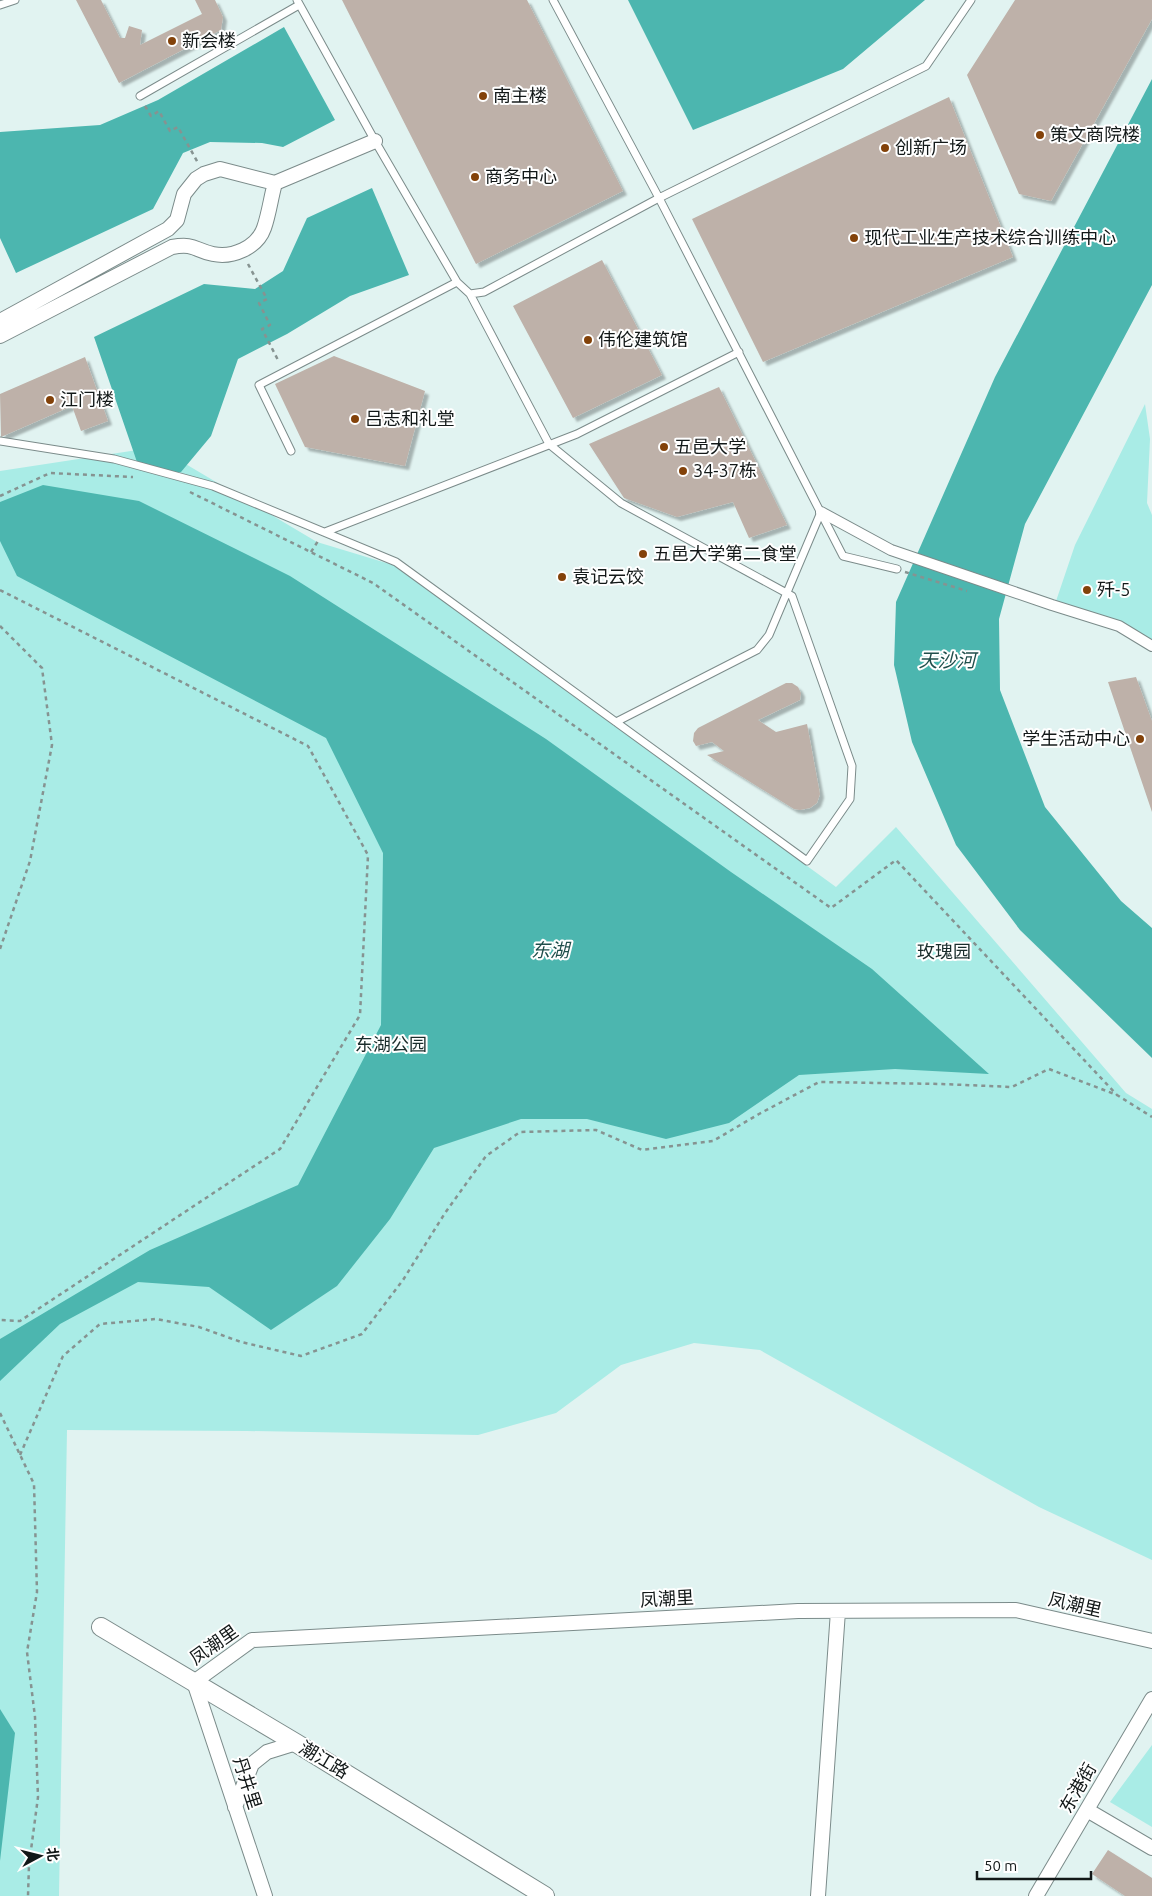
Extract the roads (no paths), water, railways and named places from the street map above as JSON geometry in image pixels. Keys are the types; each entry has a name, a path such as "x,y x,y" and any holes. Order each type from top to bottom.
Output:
{"street":[{"path":"0,321 168,229 177,220 184,194 196,179 204,174 220,169 275,182 375,141"},
{"path":"0,336 172,247 185,244 195,246 211,254 226,256 242,251 256,242 264,229 275,182"},
{"path":"821,512 891,550 1118,626 1152,646"},
{"name":"凤潮里","path":"194,1682 252,1640 798,1611 1016,1610 1152,1641"},
{"path":"818,1896 838,1611"},
{"name":"潮江路","path":"101,1627 545,1896"},
{"name":"丹井里","path":"194,1682 265,1896"},
{"name":"东港街","path":"1036,1896 1152,1698"},
{"path":"235,1807 252,1764 267,1752 296,1744"},
{"path":"1087,1810 1152,1848"}],"lane":[{"path":"0,5 15,0"},
{"path":"553,0 739,352 843,556 897,569"},
{"path":"470,294 484,292 658,198 926,66 971,0"},
{"path":"0,441 114,459 213,486 396,562 807,861 850,799 852,766 792,596 621,503 549,444 470,294 457,282 298,3 140,96"},
{"path":"291,451 259,385 457,282"},
{"path":"325,532 577,434 739,352"},
{"path":"616,722 757,650 769,635 821,512"}],"water":[{"path":"628,0 925,0 843,69 693,130"},
{"path":"284,27 335,120 283,147 262,143 210,142 183,153 153,209 16,273 0,238 0,132 100,125 158,100"},
{"name":"天沙河","path":"1152,79 1152,285 1025,524 999,619 1000,690 1045,807 1121,901 1152,928 1152,1058 1020,930 956,845 912,742 894,665 896,602 995,377"},
{"path":"372,188 409,275 350,296 287,334 238,359 211,436 181,472 171,472 137,462 94,337 204,284 255,289 283,271 307,218"},
{"name":"东湖","path":"43,485 139,501 290,576 546,739 731,872 872,969 989,1074 895,1069 799,1075 729,1123 666,1139 587,1119 521,1119 434,1148 390,1219 337,1286 271,1330 209,1287 138,1282 60,1324 0,1381 0,1339 150,1250 298,1185 381,1025 383,853 326,738 17,576 0,541 0,502"},
{"path":"0,1709 15,1733 0,1861"}],"place":[{"name":"新会楼","path":"172,41"},
{"name":"南主楼","path":"483,96"},
{"name":"策文商院楼","path":"1040,135"},
{"name":"创新广场","path":"885,148"},
{"name":"商务中心","path":"475,177"},
{"name":"现代工业生产技术综合训练中心","path":"854,238"},
{"name":"伟伦建筑馆","path":"588,340"},
{"name":"江门楼","path":"50,400"},
{"name":"吕志和礼堂","path":"355,419"},
{"name":"五邑大学","path":"664,447"},
{"name":"34-37栋","path":"683,471"},
{"name":"五邑大学第二食堂","path":"643,554"},
{"name":"袁记云饺","path":"562,577"},
{"name":"歼-5","path":"1087,590"},
{"name":"学生活动中心","path":"1140,739"}],"park label":[{"name":"玫瑰园","path":"944,952"},
{"name":"东湖公园","path":"391,1045"}]}
